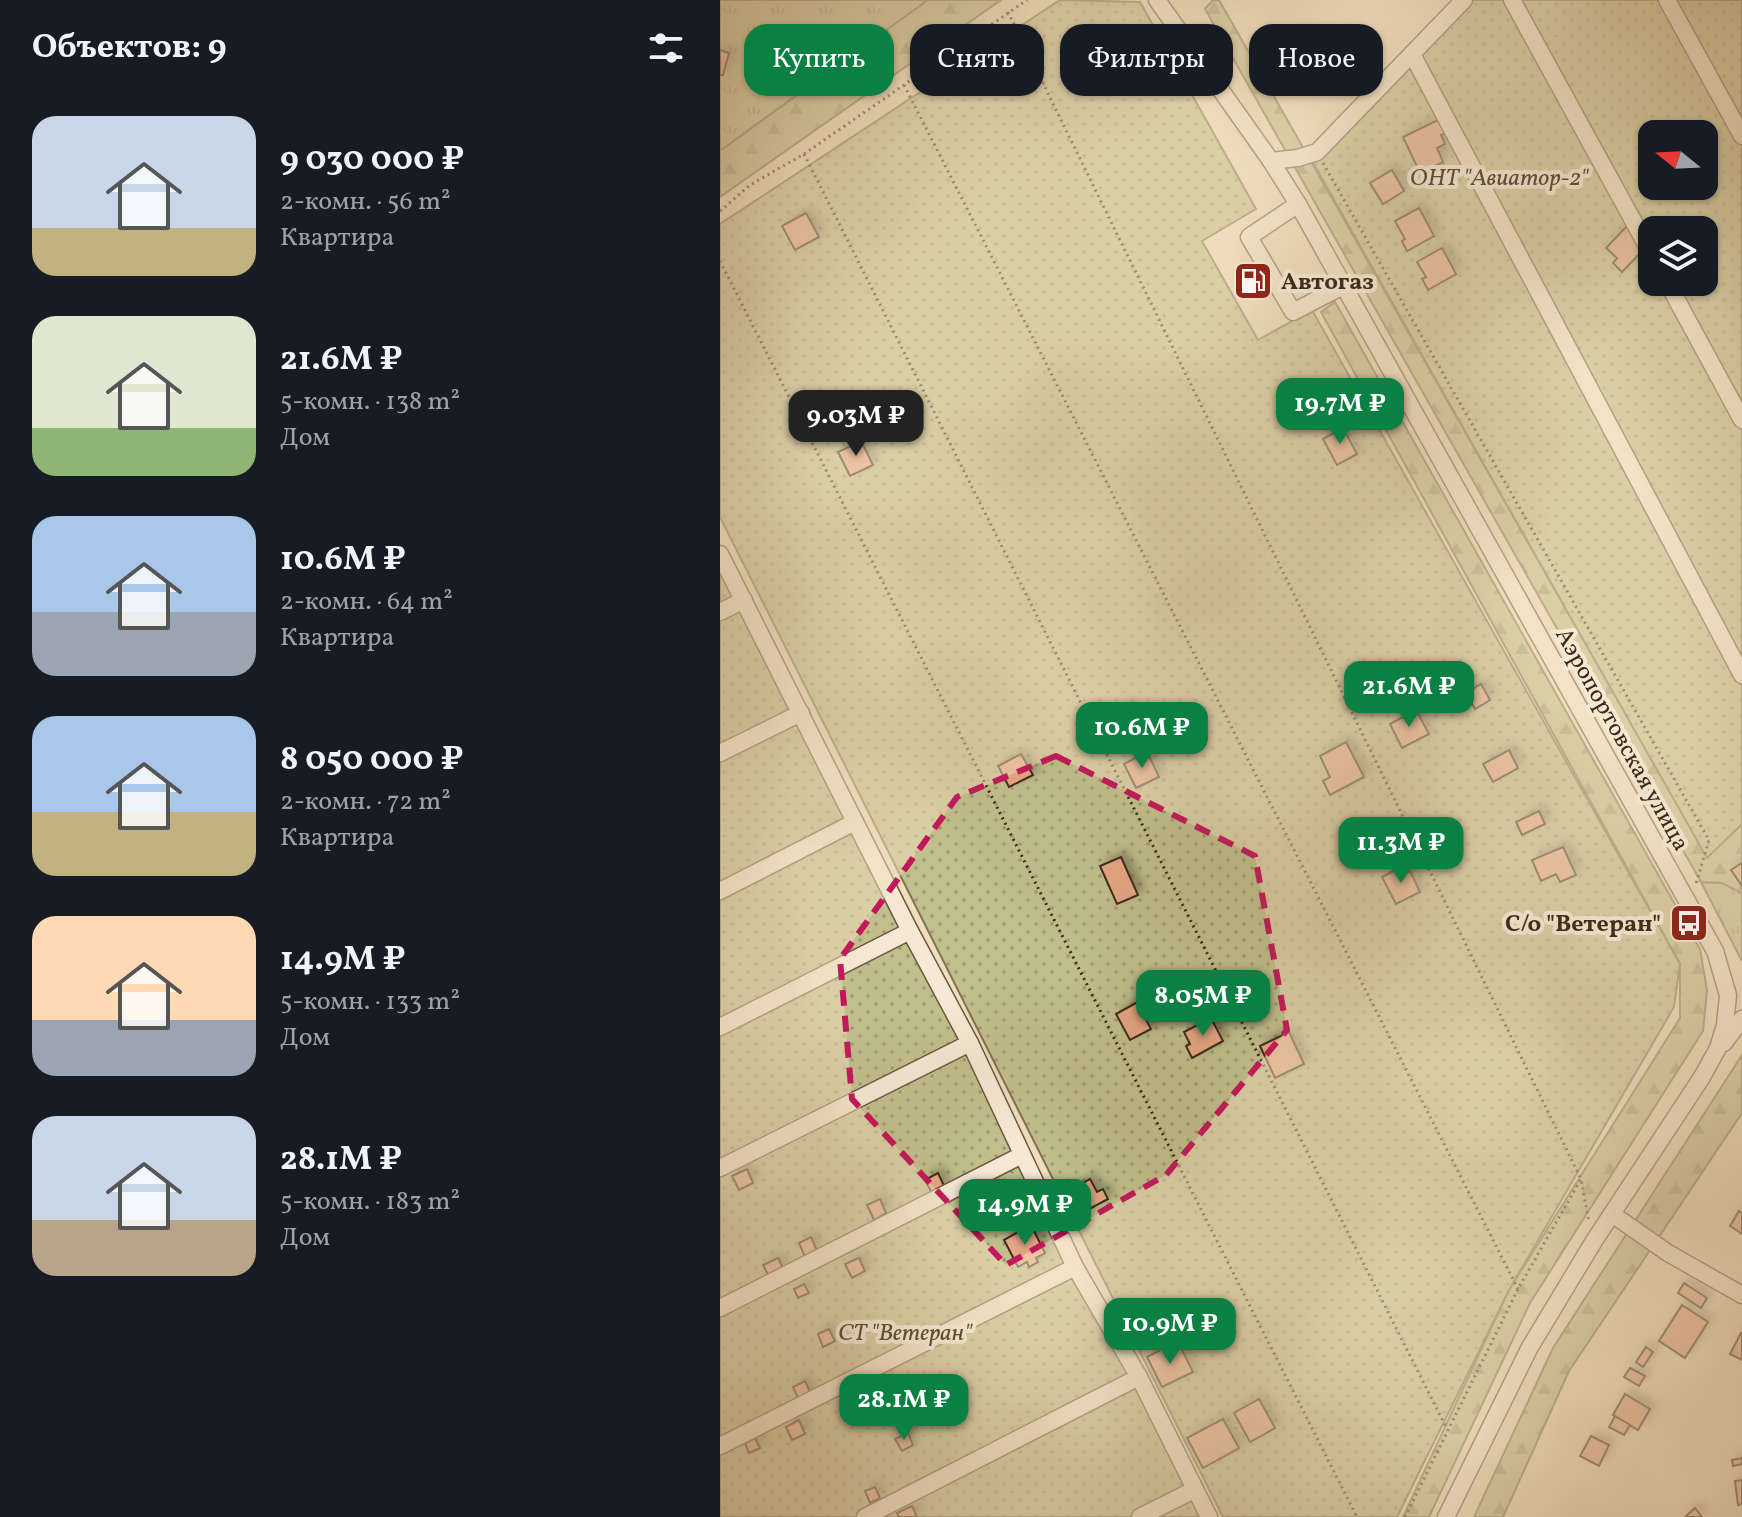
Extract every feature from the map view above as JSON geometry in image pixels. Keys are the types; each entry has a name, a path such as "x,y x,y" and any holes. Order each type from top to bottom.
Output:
{"street":[{"name":"Аэропортовская улица","path":"1157,0 1298,204 1715,951 1728,995 1725,1025 1710,1064 1594,1241 1510,1385 1446,1517"},
{"path":"1271,161 1317,152 1464,0"},
{"path":"1512,0 1638,230"},
{"path":"1667,0 1742,136"},
{"path":"1412,54 1742,675"},
{"path":"1298,204 1249,237 1293,312 1343,286"},
{"path":"1675,296 1742,420"},
{"path":"720,554 910,931 970,1043 1075,1267 1139,1377 1209,1517"},
{"path":"720,612 744,600"},
{"path":"720,753 801,713"},
{"path":"720,891 855,822"},
{"path":"720,1027 910,931"},
{"path":"1710,1064 1742,1019"},
{"path":"720,1168 970,1043"},
{"path":"720,1308 1022,1155"},
{"path":"1612,1214 1668,1253 1742,1295"},
{"path":"720,1446 1075,1267"},
{"path":"865,1517 1139,1377"},
{"path":"1140,1517 1194,1490"}],"path":[{"path":"720,211 750,185 804,154 1027,0"},
{"path":"1008,12 1581,1179 1594,1241"},
{"path":"904,85 1518,1289"},
{"path":"1317,152 1709,840 1690,906"},
{"path":"804,154 1447,1429"},
{"path":"720,261 1357,1517"},
{"path":"1405,1517 1518,1289 1581,1179"}],"highlighted area":[{"path":"1056,756 1255,856 1287,1030 1166,1175 1006,1265 852,1099 840,959 957,797"}],"green space":[{"path":"720,0 928,0 894,25 744,24 744,96 796,96 720,151"},
{"path":"928,0 1001,0 967,24 910,24 910,64 894,75 894,25"},
{"path":"1060,0 1140,2 1152,24 1060,24 1060,96 1193,96 1256,209 1202,241 1258,340 1312,310 1680,964 1674,1007 1509,1290 1397,1517 1223,1517 720,517 720,224 914,96 1044,96 1044,24 1024,24"},
{"path":"1213,0 1219,0 1233,24 1214,24 1205,9"},
{"name":"ОНТ \"Авиатор-2\"","path":"1458,0 1742,0 1742,824 1707,858 1307,152 1363,96 1383,96 1383,75"},
{"path":"1233,25 1249,53 1249,86 1233,58"},
{"path":"796,96 864,96 720,197 720,151"},
{"path":"1254,96 1274,96 1707,857 1742,824 1742,863 1732,870 1742,886 1742,893 1722,883 1701,882"},
{"path":"1335,302 1700,949 1707,990 1703,1031 1530,1303 1429,1517 1403,1517 1509,1290 1680,1018 1680,964 1321,312"},
{"name":"СТ \"Ветеран\"","path":"720,557 1204,1517 720,1517"},
{"path":"1701,882 1722,883 1742,893 1742,961"},
{"path":"1742,1055 1742,1113 1569,1371 1503,1517 1474,1517 1553,1348"}],"building":[{"path":"720,50 729,53 723,75 720,75"},
{"path":"1440,119 1446,133 1441,135 1445,144 1437,148 1443,162 1420,173 1403,137"},
{"path":"1392,170 1404,191 1383,204 1370,183"},
{"path":"1419,208 1434,236 1407,251 1402,241 1405,239 1395,221"},
{"path":"806,213 819,237 795,250 782,226"},
{"path":"1627,226 1638,237 1638,255 1622,272 1613,263 1617,258 1606,248"},
{"path":"1442,248 1456,274 1428,290 1422,279 1426,277 1417,262"},
{"path":"1343,428 1357,454 1337,465 1323,439"},
{"path":"861,441 873,465 850,476 838,452"},
{"path":"1481,684 1490,700 1475,709 1466,693"},
{"path":"1130,707 1142,733 1134,737 1136,743 1123,749 1121,744 1114,748 1101,721"},
{"path":"1416,710 1429,734 1402,748 1390,724"},
{"path":"1346,742 1364,777 1330,795 1323,781 1330,777 1320,756"},
{"path":"1509,750 1518,768 1493,782 1483,764"},
{"path":"1147,752 1159,777 1136,788 1124,764"},
{"path":"1021,754 1033,775 1009,787 998,766"},
{"path":"1539,811 1545,824 1522,835 1516,822"},
{"path":"1563,847 1576,875 1560,882 1556,874 1541,881 1532,860"},
{"path":"1121,857 1138,895 1117,904 1100,866"},
{"path":"1742,863 1742,886 1731,870"},
{"path":"1401,867 1404,874 1410,871 1420,892 1396,904 1382,877"},
{"path":"1145,998 1151,1010 1143,1014 1151,1029 1130,1040 1116,1014"},
{"path":"1211,1018 1223,1041 1192,1058 1184,1032"},
{"path":"1289,1032 1304,1064 1275,1078 1260,1046"},
{"path":"747,1169 753,1183 739,1190 732,1176"},
{"path":"938,1173 945,1188 933,1195 925,1180"},
{"path":"1090,1179 1097,1192 1103,1189 1108,1199 1080,1214 1068,1192"},
{"path":"880,1199 886,1213 874,1220 867,1205"},
{"path":"1739,1211 1742,1213 1742,1234 1730,1226"},
{"path":"1031,1225 1045,1253 1029,1267 1027,1262 1018,1267 1004,1240"},
{"path":"811,1237 817,1251 805,1257 799,1243"},
{"path":"778,1258 784,1270 769,1277 763,1265"},
{"path":"859,1258 865,1271 852,1278 845,1264"},
{"path":"1684,1283 1707,1298 1701,1308 1678,1293"},
{"path":"804,1284 809,1293 798,1298 794,1289"},
{"path":"1682,1305 1708,1322 1685,1358 1659,1341"},
{"path":"829,1329 835,1341 823,1347 818,1334"},
{"path":"1742,1334 1742,1360 1730,1354"},
{"path":"1166,1347 1169,1354 1181,1348 1193,1372 1162,1387 1147,1357"},
{"path":"1646,1347 1653,1352 1643,1367 1636,1362"},
{"path":"1630,1368 1645,1376 1639,1386 1624,1377"},
{"path":"805,1381 811,1394 799,1400 793,1387"},
{"path":"1625,1394 1650,1409 1638,1430 1613,1415"},
{"path":"1259,1399 1275,1428 1250,1442 1234,1413"},
{"path":"1615,1416 1630,1425 1624,1435 1609,1427"},
{"path":"1223,1419 1239,1448 1203,1468 1187,1438"},
{"path":"799,1420 805,1434 792,1440 786,1427"},
{"path":"908,1433 913,1445 902,1451 895,1439"},
{"path":"1591,1436 1609,1445 1599,1466 1580,1456"},
{"path":"755,1438 760,1448 749,1453 745,1443"},
{"path":"1742,1458 1742,1464 1733,1466 1732,1460"},
{"path":"1742,1480 1742,1504 1738,1505 1735,1481"},
{"path":"875,1487 880,1498 870,1503 865,1491"},
{"path":"912,1506 917,1517 899,1517 897,1513"},
{"path":"1695,1508 1702,1517 1685,1517"}],"place":[{"name":"Автогаз","path":"1253,281"},
{"name":"С/о \"Ветеран\"","path":"1689,923"}]}
